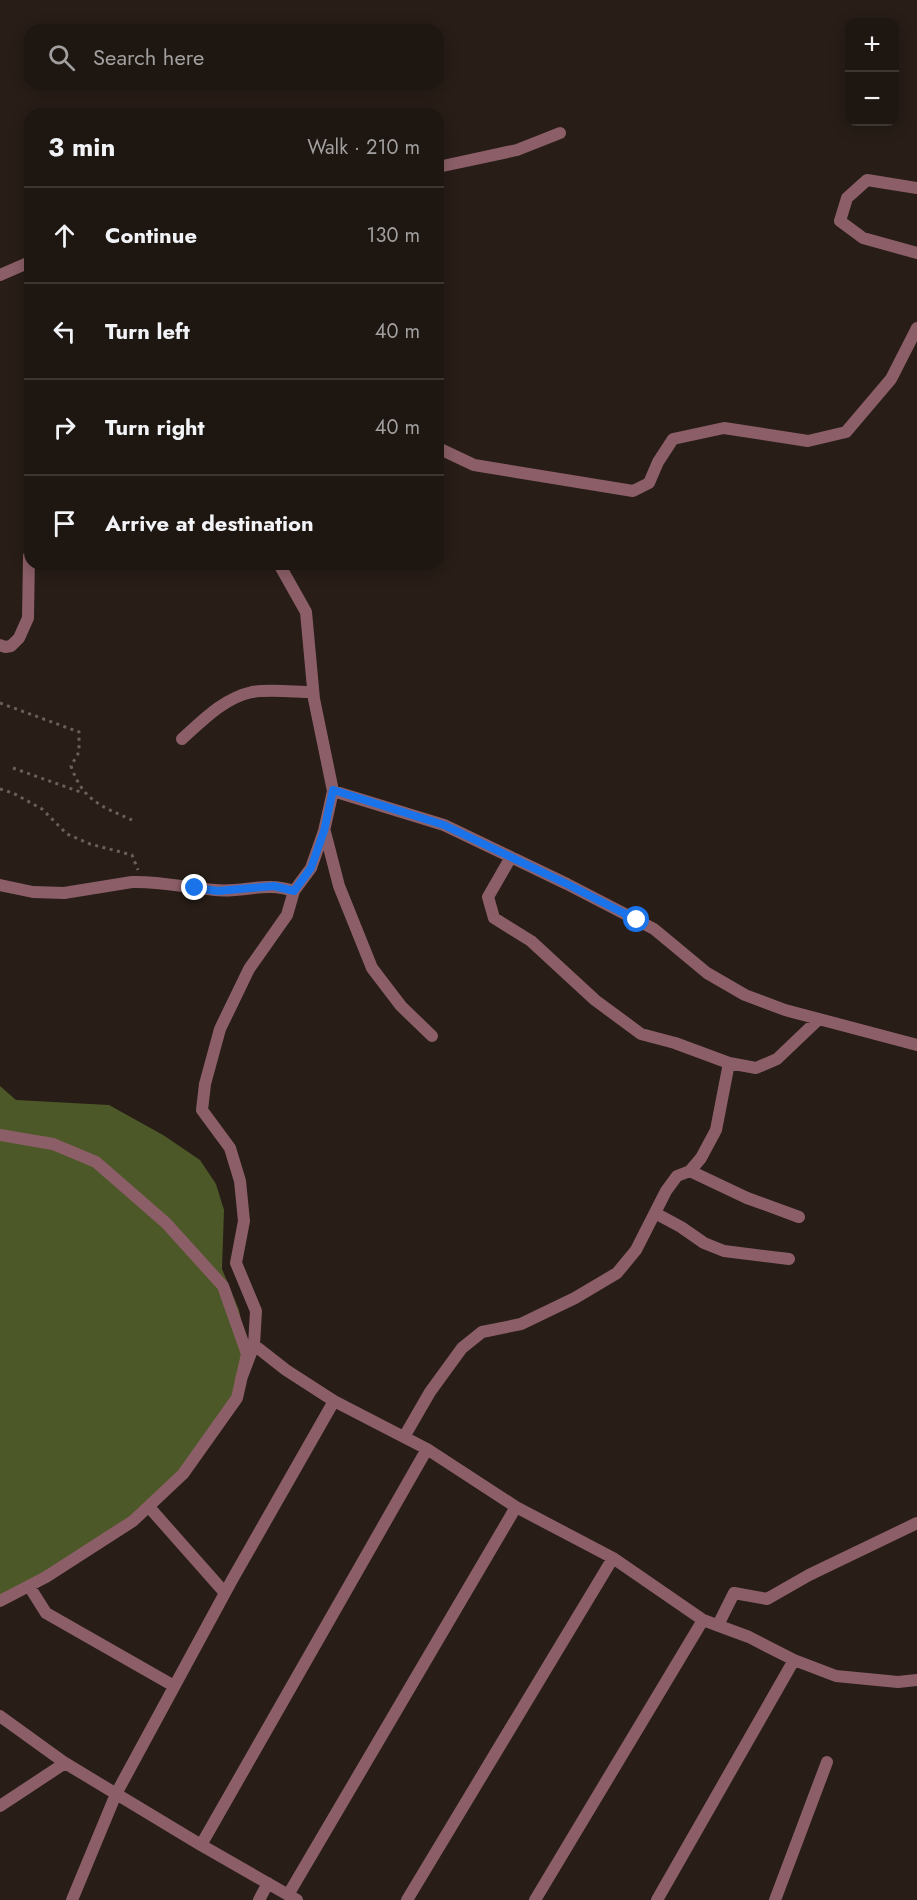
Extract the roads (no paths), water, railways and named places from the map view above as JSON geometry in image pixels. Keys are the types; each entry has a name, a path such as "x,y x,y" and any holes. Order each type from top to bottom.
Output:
{"street":[{"path":"444,166 517,150 560,133"},
{"path":"917,188 867,180 847,198 840,221 863,238 917,253"},
{"path":"0,275 24,265"},
{"path":"444,451 474,465 633,491 649,483 658,462 673,439 724,428 808,441 846,432 891,379 917,328"},
{"path":"0,645 11,646 20,638 28,618 29,570"},
{"path":"241,1378 254,1345 256,1311 236,1263 243,1221 240,1181 230,1149 202,1110 204,1093 220,1029 249,969 287,915 294,891 311,868 324,831 333,790 313,692 306,612 282,570"},
{"path":"182,739 210,713 236,697 254,692 313,692"},
{"path":"333,790 444,825 512,857 654,929 706,972 745,995 785,1010 917,1045"},
{"path":"324,831 339,886 372,968 401,1006 432,1036"},
{"path":"512,857 488,897 494,918 531,941 595,1000 641,1034 675,1043 729,1063 756,1068 777,1059 819,1019"},
{"path":"0,885 33,892 64,893 143,882 218,891 274,886 294,891"},
{"path":"404,1437 430,1392 462,1348 482,1332 521,1324 575,1298 617,1273 636,1250 666,1191 677,1176 690,1171 701,1158 716,1130 729,1063"},
{"path":"0,1135 53,1144 96,1162 166,1223 223,1286 247,1354 237,1398 183,1474 134,1521 29,1586 0,1601"},
{"path":"690,1171 747,1198 800,1217"},
{"path":"655,1213 704,1243 724,1251 789,1259"},
{"path":"254,1345 286,1370 334,1401 427,1449 516,1507 613,1558 703,1620 749,1637 794,1660 836,1676 898,1682 917,1680"},
{"path":"72,1900 116,1794 225,1593 334,1401"},
{"path":"201,1845 427,1449"},
{"path":"149,1507 225,1593"},
{"path":"0,1716 65,1763 293,1897 516,1507"},
{"path":"718,1625 734,1593 766,1599 809,1575 917,1523"},
{"path":"407,1900 613,1558"},
{"path":"29,1586 46,1613 174,1686"},
{"path":"535,1900 703,1620"},
{"path":"657,1900 794,1660"},
{"path":"775,1900 827,1762"},
{"path":"0,1806 65,1763"},
{"path":"259,1900 268,1883"}]}
